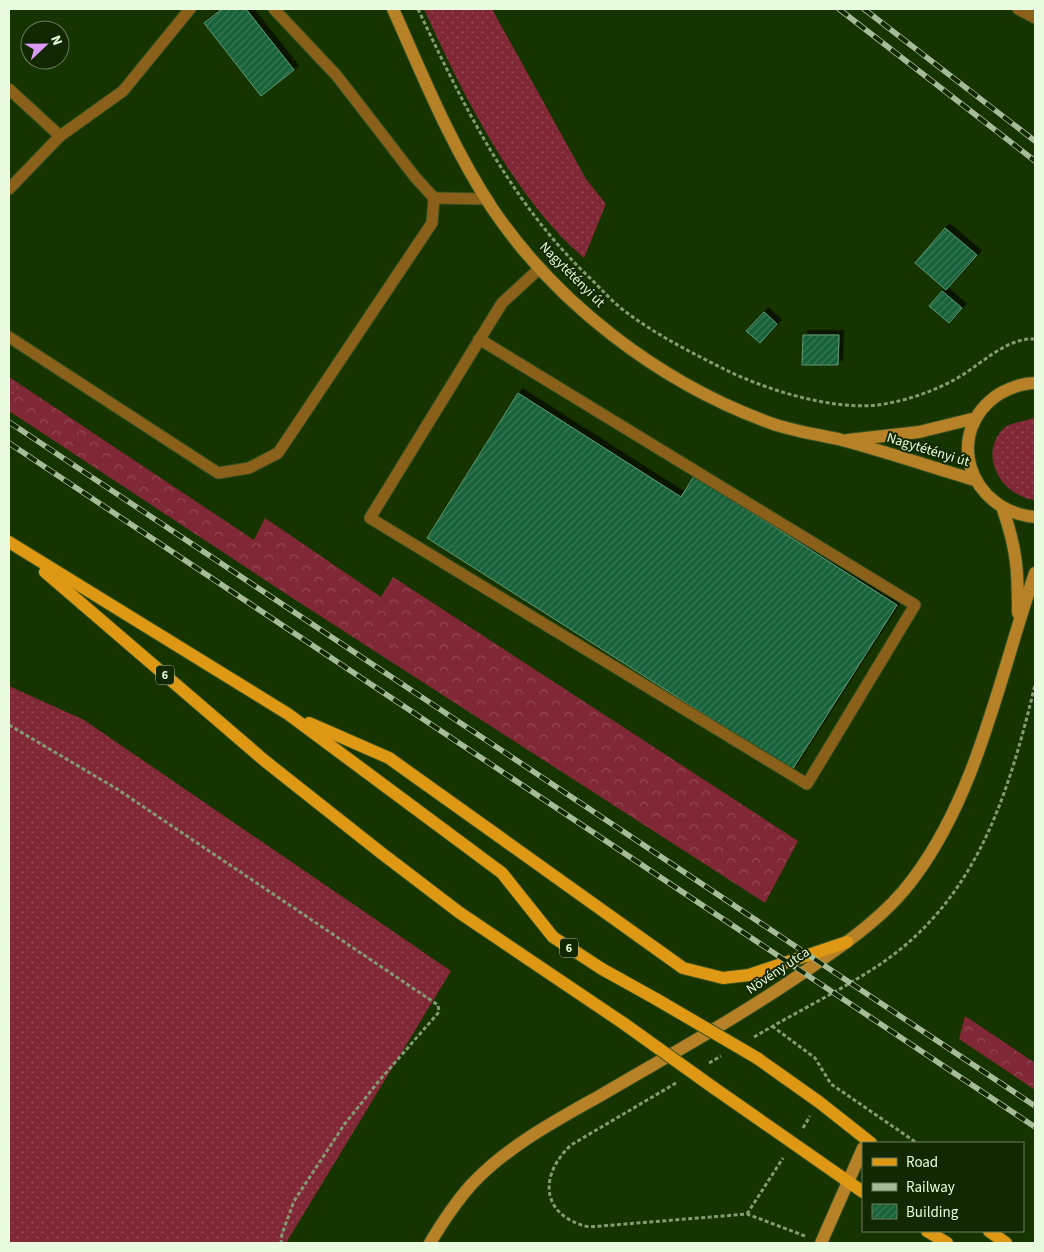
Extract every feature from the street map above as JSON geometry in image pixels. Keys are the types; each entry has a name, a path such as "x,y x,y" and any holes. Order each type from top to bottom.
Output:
{"main road":[{"name":"Nagytétényi út","path":"393,9 440,114 466,165 487,199 540,268 567,295 610,332 660,368 706,396 765,421 842,441 975,480"},
{"path":"1033,381 1008,389 990,401 976,418 969,438 969,460 975,480 987,497 1004,510 1020,516 1035,518"},
{"name":"Nagytétényi út","path":"842,441 919,432 976,418"},
{"name":"Növény utca","path":"1004,510 1013,536 1017,561 1019,620"},
{"name":"6","path":"12,544 288,714 502,873 553,937 602,969 757,1058 863,1142"},
{"name":"6","path":"12,544 266,761 460,913 623,1023 862,1191"},
{"name":"Növény utca","path":"430,1243 447,1215 472,1184 502,1158 538,1131 772,995 847,942 887,908 912,881 936,848 975,761 1035,572"},
{"path":"288,714 389,758 683,968 723,978 749,975 847,942"},
{"path":"821,1243 862,1152"},
{"path":"929,1232 947,1243"},
{"path":"990,1232 1006,1243"}],"lane":[{"path":"9,189 60,136 123,91 190,9"},
{"path":"9,337 218,473 249,468 278,453 432,223 434,198 337,76 274,9"},
{"path":"1018,9 1035,18"},
{"path":"9,89 60,136"},
{"path":"434,198 487,199"},
{"path":"479,339 915,605 807,784 370,518 479,339 502,302 540,268"}],"path":[{"path":"418,9 463,105 496,161 534,217 573,263 621,308 671,343 746,380 830,404 877,405 917,397 954,381 1009,345 1028,339 1035,339"},
{"path":"747,1041 882,963 916,935 948,900 977,858 998,812 1017,758 1035,685"},
{"path":"9,725 39,741 126,795 438,1005 439,1012 378,1082 344,1125 294,1200 282,1234 281,1243"},
{"path":"772,1026 815,1058 831,1084 916,1142"},
{"path":"705,1066 722,1056"},
{"path":"680,1080 571,1145 558,1156 552,1168 549,1190 553,1204 563,1217 575,1224 589,1227 747,1214 821,1243"}],"green space":[{"path":"424,9 492,9 586,179 606,204 584,258 559,234 535,206 513,175 473,109"},
{"path":"9,377 21,385 9,402"},
{"path":"21,385 254,540 265,518 381,597 393,577 798,841 765,903 297,601 9,411 9,402"},
{"path":"1035,417 1035,500 1023,497 1003,483 993,462 993,450 996,439 1003,429 1013,423"},
{"path":"9,686 84,720 451,971 286,1243 9,1243"},
{"path":"965,1016 1035,1063 1035,1090 959,1039"}],"building":[{"path":"222,9 246,9 294,70 261,96 204,23"},
{"path":"945,228 977,255 946,290 915,263"},
{"path":"942,291 962,308 949,323 929,306"},
{"path":"764,312 777,324 760,343 746,331"},
{"path":"803,335 839,335 838,365 802,365"},
{"path":"518,393 681,497 694,476 897,605 792,770 427,538"}],"railway":[{"path":"839,9 1035,161"},
{"path":"864,9 1035,141"},
{"path":"9,422 1035,1106"},
{"path":"9,443 1035,1127"}]}
